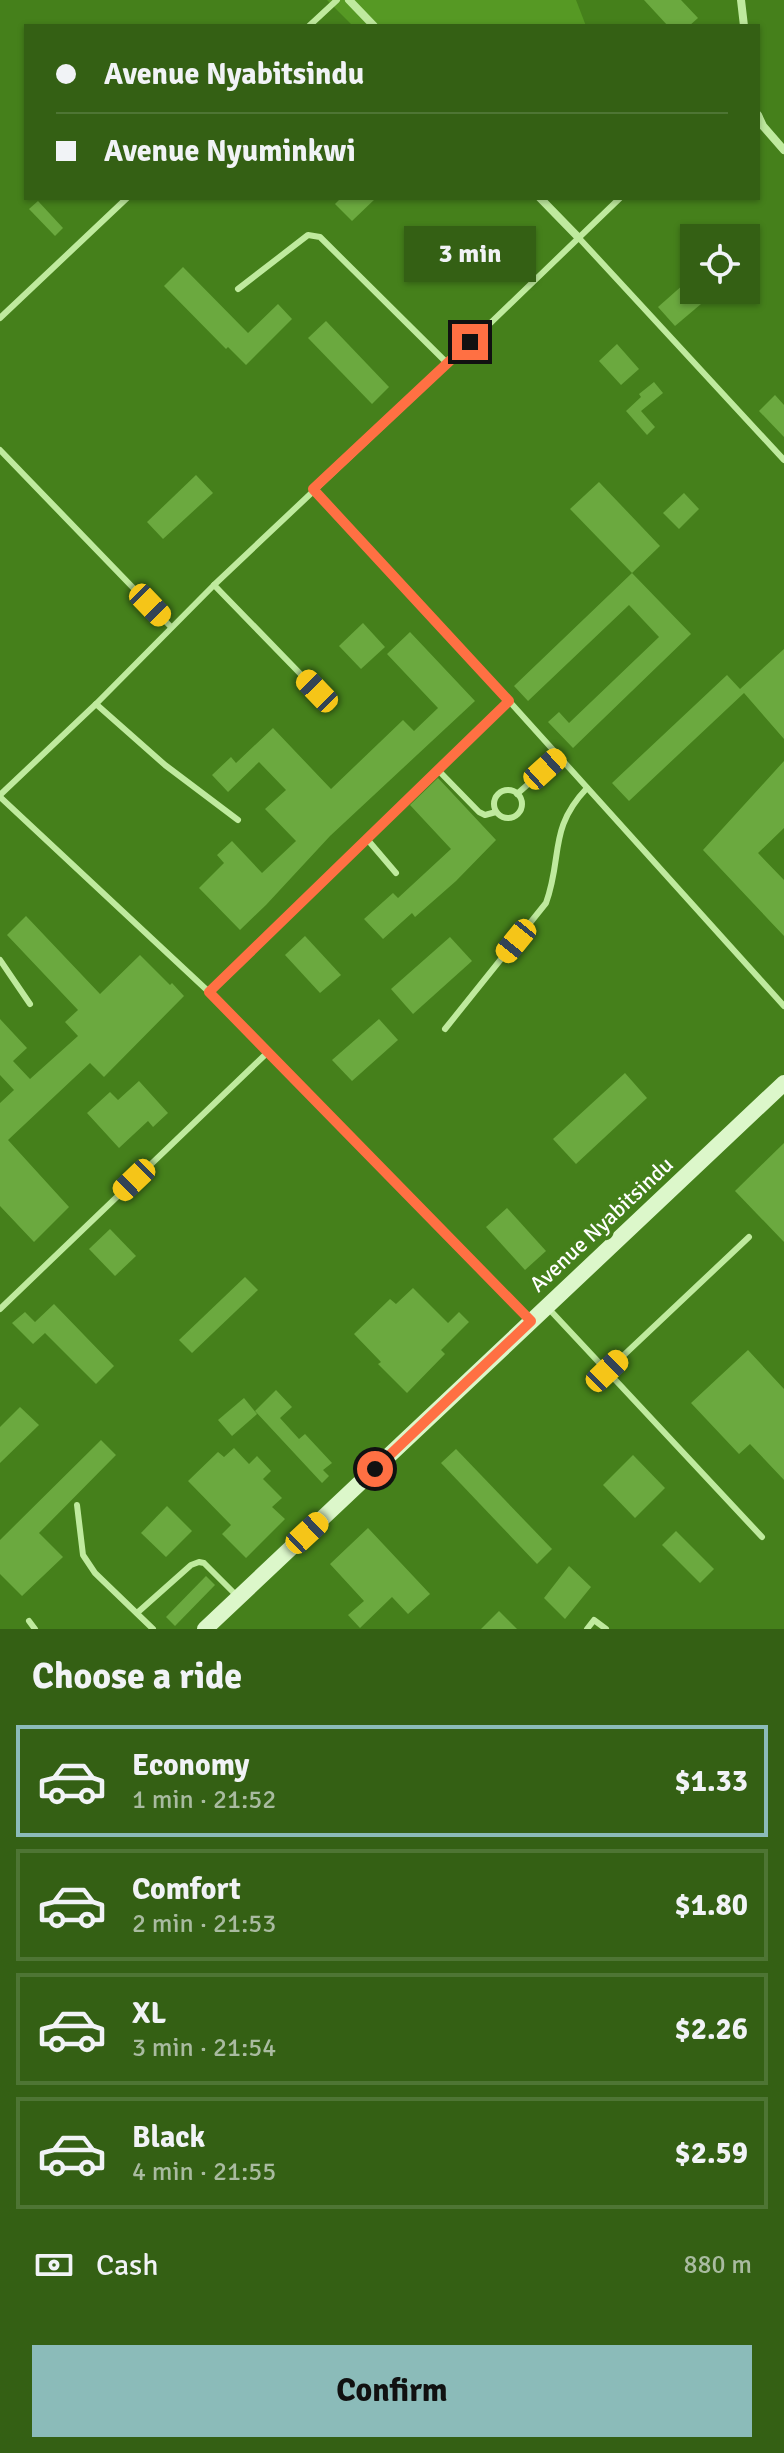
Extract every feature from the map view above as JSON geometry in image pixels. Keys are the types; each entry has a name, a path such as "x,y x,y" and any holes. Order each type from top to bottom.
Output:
{"street":[{"path":"349,0 372,24"},
{"path":"741,0 744,24"},
{"path":"760,119 784,150"},
{"path":"542,200 578,237"},
{"name":"Avenue Nyabitsindu","path":"205,1629 784,1083"}],"lane":[{"path":"311,24 337,0"},
{"path":"0,318 125,200"},
{"path":"531,1321 209,992 0,796 313,489 618,200"},
{"path":"238,289 308,235 320,237 448,364"},
{"path":"578,237 784,460"},
{"path":"0,450 171,627"},
{"path":"313,489 784,1006"},
{"path":"214,585 317,691"},
{"path":"209,992 509,701"},
{"path":"96,704 165,765 238,820"},
{"path":"517,794 559,757"},
{"path":"438,770 479,812 485,815 496,812"},
{"path":"445,1029 546,903 553,882 560,829 569,809 587,788"},
{"path":"510,790 517,794 521,808 517,815 502,817 496,812 496,797 502,791 510,790"},
{"path":"367,839 396,873"},
{"path":"0,960 30,1004"},
{"path":"0,1309 268,1052"},
{"path":"607,1371 749,1237"},
{"path":"546,1306 762,1537"},
{"path":"77,1505 83,1555 95,1573 153,1629"},
{"path":"137,1613 191,1565 199,1562 204,1563 239,1598"},
{"path":"587,1629 594,1620 606,1629"},
{"path":"29,1621 35,1629"}],"green space":[{"path":"327,0 576,0 585,24 351,24"}],"building":[{"path":"644,0 681,0 698,18 691,24 666,24"},
{"path":"339,200 374,200 352,221 335,204"},
{"path":"38,201 63,228 55,236 29,209"},
{"path":"183,267 248,333 278,304 292,319 246,365 164,286"},
{"path":"680,288 680,304 701,304 675,326 658,307"},
{"path":"326,321 389,387 372,404 308,338"},
{"path":"617,344 639,369 621,385 599,361"},
{"path":"654,382 663,393 641,411 655,427 647,435 626,411 641,397 639,394"},
{"path":"775,395 784,405 784,437 759,411"},
{"path":"196,475 213,493 163,539 147,522"},
{"path":"599,482 660,546 632,573 570,509"},
{"path":"684,493 699,509 679,529 663,513"},
{"path":"632,573 691,634 573,748 548,722 559,712 569,723 659,637 629,605 528,701 514,686"},
{"path":"363,623 385,647 361,669 339,646"},
{"path":"410,632 475,701 330,836 240,930 199,888 224,863 217,855 232,841 262,873 296,841 265,809 286,790 259,762 228,792 212,775 231,757 236,763 273,728 331,789 403,720 414,731 438,708 387,654"},
{"path":"784,649 784,739 744,693 629,801 612,783 727,675 740,689"},
{"path":"784,761 784,828 758,853 784,880 784,936 703,850"},
{"path":"438,778 496,840 415,917 412,913 383,939 364,919 393,893 398,898 451,849 410,805"},
{"path":"26,916 100,994 140,955 184,996 104,1077 90,1063 8,1140 69,1207 34,1242 0,1206 0,1103 14,1090 0,1075 0,1019 27,1048 13,1061 30,1079 78,1036 65,1022 78,1010 7,935"},
{"path":"305,936 341,975 320,993 285,955"},
{"path":"450,937 472,961 413,1014 391,989"},
{"path":"379,1019 398,1040 352,1081 332,1060"},
{"path":"625,1073 647,1098 576,1164 553,1139"},
{"path":"139,1081 168,1113 153,1127 148,1121 119,1148 87,1113 110,1092 118,1100"},
{"path":"784,1143 784,1242 735,1191"},
{"path":"507,1208 546,1251 525,1270 486,1227"},
{"path":"110,1229 136,1256 115,1276 89,1249"},
{"path":"245,1277 258,1290 192,1353 179,1340"},
{"path":"413,1288 448,1323 459,1312 469,1322 441,1350 445,1354 407,1393 354,1334 390,1299 396,1304"},
{"path":"54,1304 114,1366 96,1384 45,1333 33,1344 12,1323 25,1312 35,1322"},
{"path":"748,1350 784,1389 784,1480 750,1444 739,1454 691,1403"},
{"path":"276,1390 292,1407 280,1418 299,1439 305,1434 332,1463 323,1470 329,1476 322,1483 255,1411"},
{"path":"244,1398 257,1414 232,1436 218,1420"},
{"path":"20,1407 39,1425 0,1463 0,1427"},
{"path":"101,1440 116,1455 39,1533 63,1557 22,1596 0,1574 0,1540"},
{"path":"234,1448 249,1464 257,1456 271,1471 263,1479 282,1498 272,1507 285,1519 246,1558 222,1534 231,1525 188,1481 218,1452 224,1457"},
{"path":"456,1449 552,1549 537,1564 441,1463"},
{"path":"633,1455 665,1488 635,1518 603,1485"},
{"path":"167,1506 192,1531 166,1557 141,1533"},
{"path":"368,1528 430,1594 408,1614 392,1597 360,1628 348,1615 364,1601 330,1564"},
{"path":"676,1531 714,1569 700,1583 662,1545"},
{"path":"569,1566 591,1587 565,1619 544,1598"},
{"path":"206,1576 215,1585 175,1626 166,1617"},
{"path":"499,1611 517,1629 481,1629"}],"route":[{"path":"375,1469 531,1321 209,992 509,701 313,489 470,342"}]}
